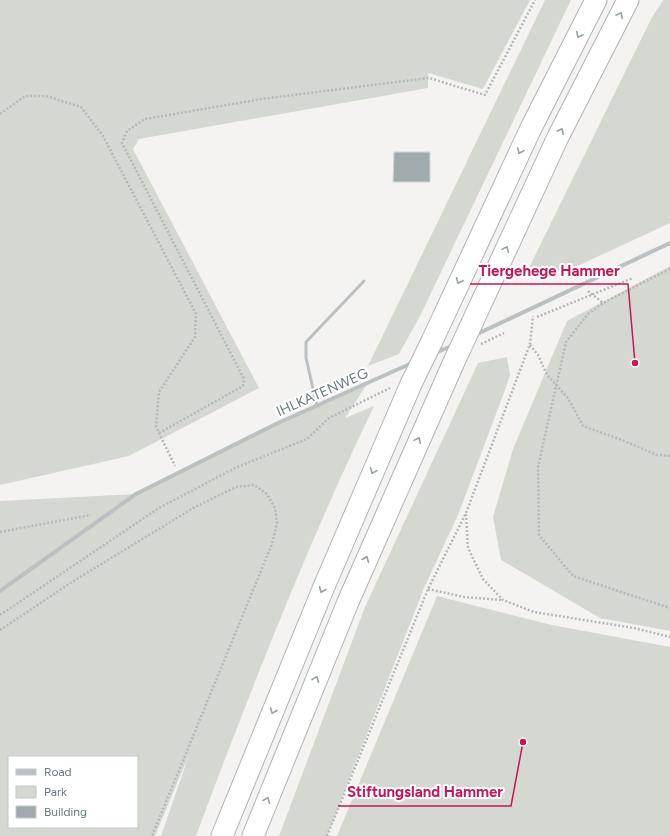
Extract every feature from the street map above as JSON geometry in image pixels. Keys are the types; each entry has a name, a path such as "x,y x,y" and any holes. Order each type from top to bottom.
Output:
{"highway":[{"path":"222,836 323,589 402,385 432,340 531,128 596,0"},
{"path":"253,836 348,602 453,364 558,137 628,0"}],"street":[{"name":"IHLKATENWEG","path":"0,590 136,494 179,474 278,423 532,310 670,243"}],"lane":[{"path":"317,406 306,358 306,342 364,281"}],"path":[{"path":"159,433 243,386 244,379 122,143 127,131 146,119 262,99 429,78 485,95 535,0"},
{"path":"0,114 25,96 46,96 81,107 103,136 196,314 195,337 159,392 156,427 179,474"},
{"path":"670,269 604,303 588,314 566,342 557,388 538,467 539,535 573,576 670,608"},
{"path":"526,322 633,278"},
{"path":"582,286 604,303"},
{"path":"327,836 428,588 466,513 530,344 534,319 532,310"},
{"path":"477,346 505,333"},
{"path":"530,344 538,355 547,375 557,388 568,398 582,426 622,440 657,455 670,456"},
{"path":"0,615 159,508 235,468 307,439 328,418 402,385"},
{"path":"0,630 75,580 195,507 236,487 254,485 267,494 276,508 276,523 272,544 152,836"},
{"path":"0,532 113,511"},
{"path":"466,513 468,548 482,579 503,600"},
{"path":"428,588 464,597 503,600 534,612 634,628 670,637"}],"green space":[{"path":"0,0 530,0 483,89 428,73 428,88 139,139 133,149 259,388 129,456 0,485"},
{"path":"545,0 571,0 420,316 399,354 368,366"},
{"path":"663,0 670,0 670,223 571,269 526,274 651,19"},
{"path":"670,266 670,631 600,618 501,560 493,517 513,449 567,321"},
{"path":"507,357 510,375 505,390 458,515 424,588 327,836 279,836 365,607 478,363"},
{"path":"367,384 345,418 374,406 302,565 237,727 196,836 161,836 189,755 155,836 0,836 0,501 136,494 278,423"},
{"path":"437,596 552,625 670,647 670,836 337,836"}],"building":[{"path":"394,152 430,152 430,182 393,182"}],"place":[{"name":"Tiergehege Hammer","path":"635,363"},
{"name":"Stiftungsland Hammer","path":"523,742"}]}
